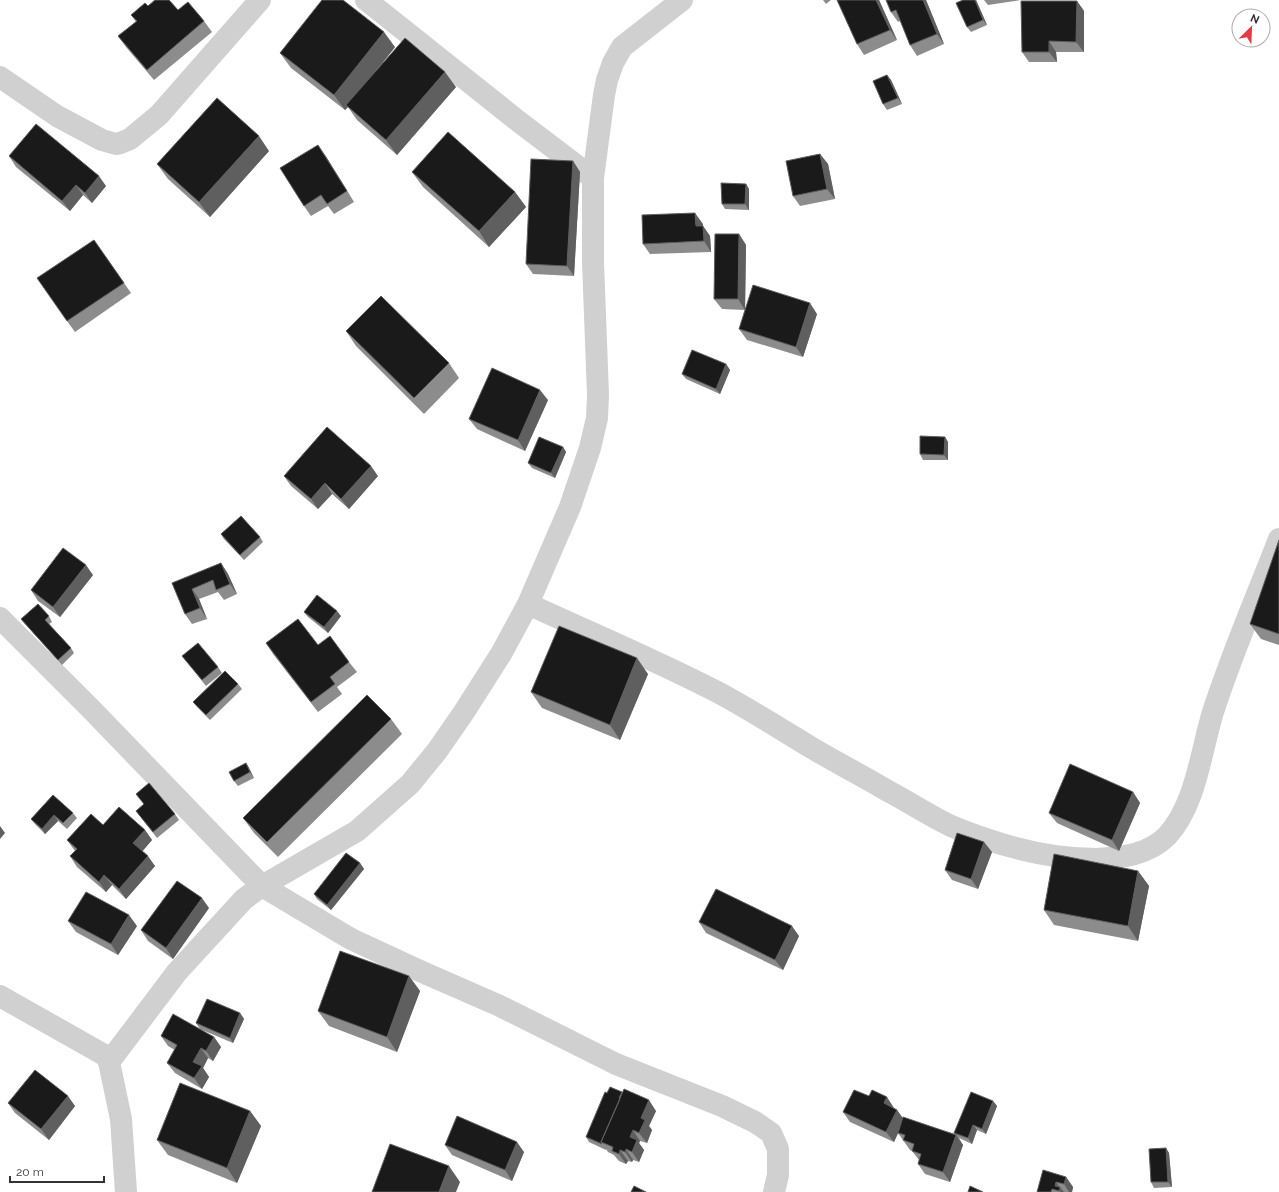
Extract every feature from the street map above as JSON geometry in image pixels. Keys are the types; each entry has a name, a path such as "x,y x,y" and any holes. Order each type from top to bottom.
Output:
{"street":[{"path":"0,77 57,116 102,140 116,144 120,143 130,139 159,115 260,0"},
{"path":"366,0 518,121 593,178"},
{"path":"109,1062 177,972 239,904 262,886 357,831 410,784 437,751 476,694 501,654 528,604 570,507 590,448 597,418 598,395 593,262 593,178 604,95 613,63 622,47 682,0"},
{"path":"528,604 722,695 949,825 1008,847 1050,856 1082,859 1117,858 1134,855 1160,842 1182,816 1199,770 1213,713 1279,539"},
{"path":"0,618 262,886 351,939 500,1006 616,1064 722,1106 755,1122 771,1133 778,1149 778,1175 774,1192"},
{"path":"0,996 106,1056 109,1062 122,1119 126,1192"}],"building":[{"path":"155,0 169,0 178,10 188,2 204,21 147,70 118,36 137,21 131,15 145,3 148,6"},
{"path":"322,0 343,0 384,32 334,95 280,53"},
{"path":"837,0 876,0 890,30 857,44"},
{"path":"886,0 923,0 937,34 910,45 896,10 891,12"},
{"path":"963,0 975,0 983,20 967,27 956,3"},
{"path":"1021,1 1077,1 1076,42 1049,41 1049,52 1022,52"},
{"path":"405,38 445,72 386,140 346,105"},
{"path":"887,75 898,98 883,104 873,81"},
{"path":"217,98 259,136 199,202 157,164"},
{"path":"36,124 99,176 85,193 76,185 62,201 9,156"},
{"path":"448,132 515,192 479,231 412,172"},
{"path":"318,145 347,191 327,204 321,195 304,206 280,168"},
{"path":"820,154 827,189 793,196 786,161"},
{"path":"531,159 573,161 567,266 526,264"},
{"path":"721,183 746,184 745,204 722,204"},
{"path":"695,213 696,226 703,226 704,241 643,244 642,215"},
{"path":"715,234 739,234 738,299 714,299"},
{"path":"94,240 124,283 67,321 37,278"},
{"path":"753,285 810,303 796,347 739,329"},
{"path":"381,296 449,363 414,398 346,331"},
{"path":"692,350 726,364 716,389 682,374"},
{"path":"492,368 540,390 518,440 469,419"},
{"path":"327,427 371,466 341,499 325,483 311,499 284,476"},
{"path":"920,436 945,437 944,455 920,454"},
{"path":"539,437 563,447 551,473 528,463"},
{"path":"241,516 260,537 240,555 221,534"},
{"path":"1279,540 1279,634 1250,624"},
{"path":"63,548 86,565 53,607 31,590"},
{"path":"221,563 230,584 216,590 213,580 192,589 200,608 185,614 172,583"},
{"path":"317,595 337,611 324,627 304,612"},
{"path":"38,604 49,616 45,620 71,648 58,660 21,619"},
{"path":"298,619 318,645 330,636 349,662 330,677 335,684 311,702 266,643"},
{"path":"559,626 637,658 610,725 531,692"},
{"path":"198,643 218,667 202,680 182,656"},
{"path":"225,671 238,684 206,715 193,702"},
{"path":"367,695 391,719 267,842 243,818"},
{"path":"246,763 250,772 234,781 229,772"},
{"path":"1070,764 1133,792 1112,840 1049,813"},
{"path":"149,783 175,814 153,832 136,811 144,804 136,794"},
{"path":"53,795 73,813 63,823 54,815 42,829 31,819"},
{"path":"119,807 145,830 133,843 148,856 119,889 104,875 99,882 70,856 77,849 67,840 91,814 103,825"},
{"path":"957,833 984,842 971,879 945,870"},
{"path":"346,853 360,863 327,905 314,894"},
{"path":"1054,854 1138,871 1128,926 1044,910"},
{"path":"177,881 202,898 166,948 141,930"},
{"path":"716,889 792,926 775,960 699,922"},
{"path":"86,892 129,915 111,944 68,921"},
{"path":"340,951 409,976 387,1037 318,1011"},
{"path":"207,999 240,1013 230,1038 196,1023"},
{"path":"173,1014 214,1037 206,1051 201,1048 193,1062 202,1066 194,1078 167,1063 177,1045 161,1036"},
{"path":"35,1070 68,1096 41,1129 8,1103"},
{"path":"180,1083 250,1111 227,1168 157,1140"},
{"path":"610,1087 622,1092 601,1142 602,1144 586,1137 605,1092 607,1093"},
{"path":"624,1089 649,1100 641,1118 645,1120 639,1133 633,1130 630,1137 637,1140 632,1152 626,1149 625,1152 620,1150 619,1154 612,1151 613,1147 601,1142"},
{"path":"854,1090 869,1096 872,1090 887,1097 884,1103 897,1110 886,1132 843,1112"},
{"path":"971,1092 993,1101 982,1129 973,1125 968,1138 954,1133"},
{"path":"457,1116 517,1142 505,1170 445,1145"},
{"path":"903,1117 956,1135 943,1172 918,1164 921,1154 912,1151 914,1144 903,1140 905,1135 898,1133"},
{"path":"390,1144 449,1166 439,1192 372,1192"},
{"path":"1166,1148 1168,1182 1151,1182 1149,1149"},
{"path":"1043,1170 1066,1177 1064,1184 1056,1182 1055,1186 1060,1187 1059,1191 1052,1189 1051,1192 1037,1192"},
{"path":"634,1186 646,1192 631,1192"},
{"path":"970,1186 983,1192 968,1192"}]}
